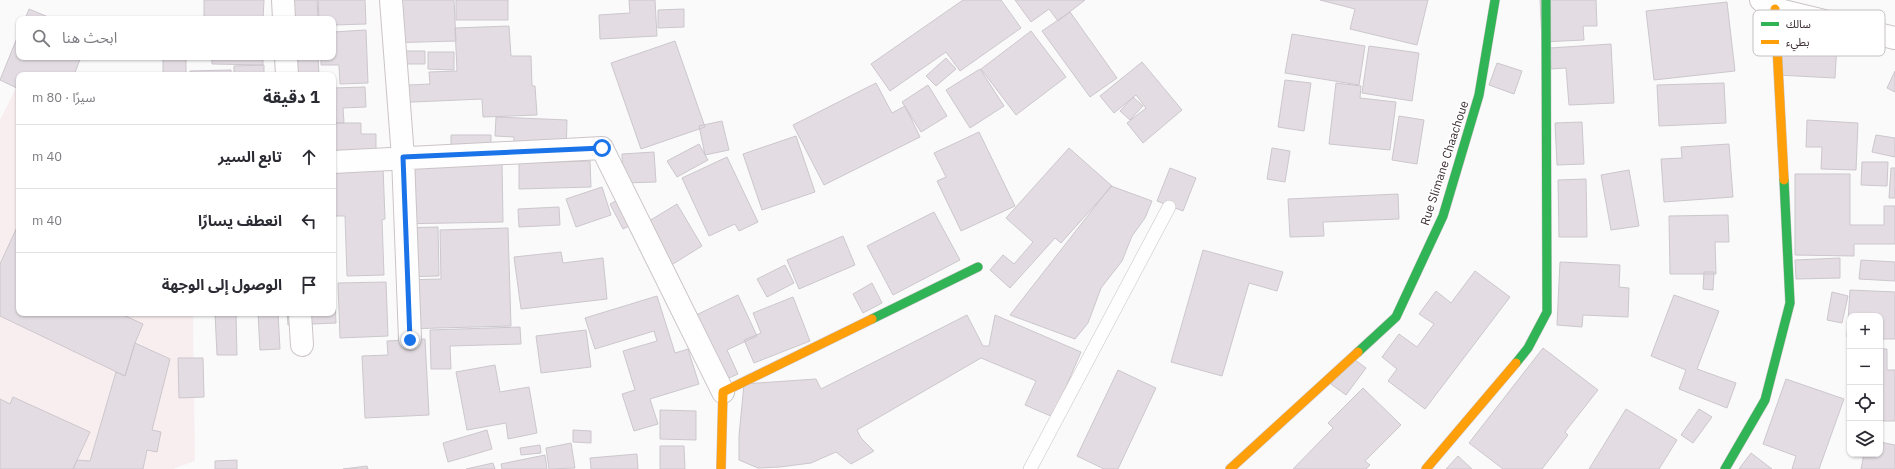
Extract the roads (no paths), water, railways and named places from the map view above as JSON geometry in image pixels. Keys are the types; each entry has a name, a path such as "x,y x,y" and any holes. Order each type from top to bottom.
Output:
{"street":[{"path":"282,0 284,16"},
{"path":"391,0 403,157 410,340"},
{"name":"Rue Slimane Chaachoue","path":"1230,469 1396,317 1442,216 1479,95 1495,0"},
{"path":"1426,469 1528,348 1548,312 1546,0"},
{"path":"1768,5 1787,10"},
{"path":"1885,35 1895,38"},
{"path":"1725,469 1765,400 1790,303 1772,56"},
{"path":"286,60 287,72"},
{"path":"336,162 403,157 602,148 723,392 721,469"},
{"path":"723,392 978,267"},
{"path":"300,316 302,345"}],"lane":[{"path":"1030,469 1168,207"}]}
